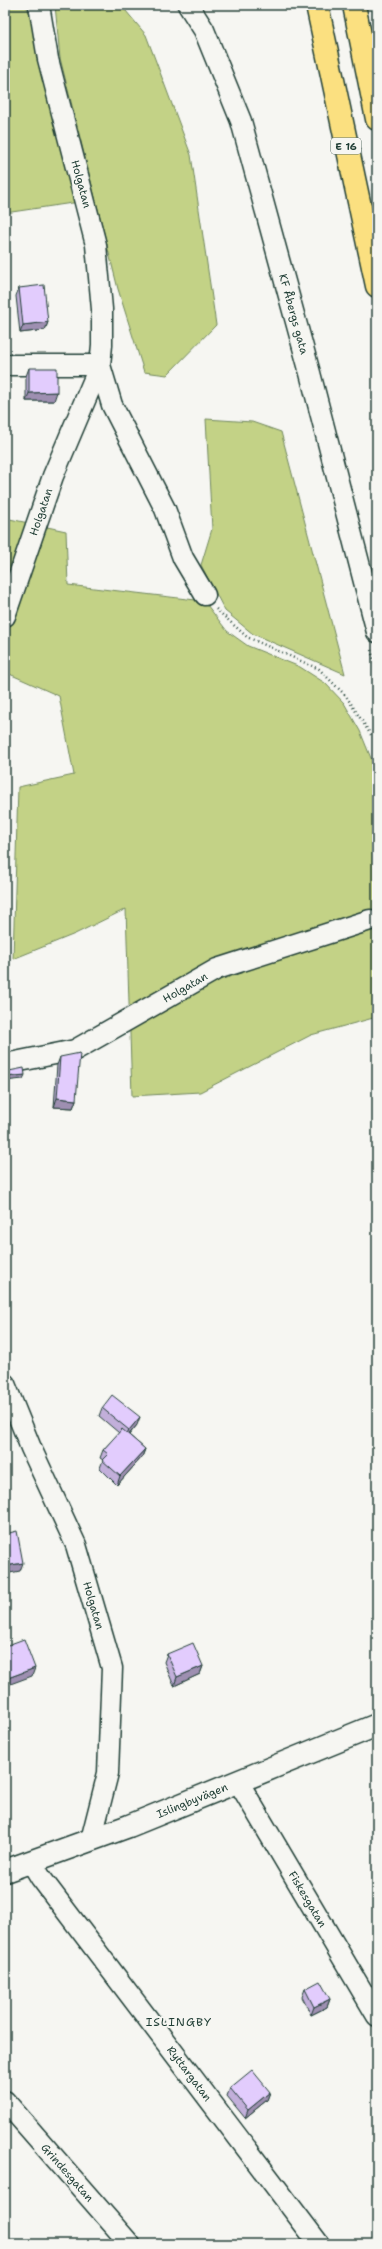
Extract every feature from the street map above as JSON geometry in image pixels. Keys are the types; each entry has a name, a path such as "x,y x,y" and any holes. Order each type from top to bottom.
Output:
{"highway":[{"name":"E 16","path":"317,5 377,286"},
{"path":"354,5 377,119"}],"street":[{"name":"Holgatan","path":"39,5 48,59 96,245 102,309 100,365 112,405 165,510 183,558 205,595"},
{"name":"KF Åbergs gata","path":"188,5 204,30 242,121 310,373 377,632"},
{"name":"Holgatan","path":"5,616 53,476 100,365"},
{"path":"5,366 100,365"},
{"name":"Holgatan","path":"5,1064 75,1050 217,969 370,920"},
{"name":"Holgatan","path":"5,1384 31,1448 76,1545 112,1668 108,1773 91,1840"},
{"name":"Islingbyvägen","path":"5,1871 32,1863 91,1840 377,1725"},
{"name":"Fiskesgatan","path":"238,1782 377,2016"},
{"name":"Ryttargatan","path":"32,1863 41,1878 320,2244"},
{"name":"Grindesgatan","path":"5,2101 130,2244"}],"path":[{"path":"205,595 220,614 248,637 319,669 346,696 371,735 377,740"}],"green space":[{"path":"5,5 25,5 33,18 86,201 5,213"},
{"path":"55,5 121,5 146,35 191,155 216,325 167,375 144,372 118,289 60,58"},
{"path":"206,419 252,422 281,432 345,674 253,634 225,611 201,565 212,529"},
{"path":"5,518 66,531 68,585 204,601 227,631 248,646 300,667 325,683 344,703 360,731 377,773 377,1017 311,1035 200,1092 132,1096 126,909 75,934 13,959 18,787 74,775 59,696 5,672"}],"building":[{"path":"44,285 48,322 23,325 19,288"},
{"path":"29,368 57,368 57,392 29,393"},
{"path":"80,1053 76,1100 57,1098 60,1057"},
{"path":"24,1068 25,1075 5,1077 5,1070 9,1071"},
{"path":"5,1145 7,1156 5,1157"},
{"path":"112,1395 140,1417 129,1430 102,1408"},
{"path":"122,1429 145,1449 120,1476 102,1460 108,1454 103,1450"},
{"path":"17,1531 23,1563 5,1566 5,1534"},
{"path":"24,1639 35,1668 5,1679 5,1646"},
{"path":"193,1643 203,1666 177,1677 167,1654"},
{"path":"320,1981 330,1999 314,2007 305,1989"},
{"path":"252,2070 270,2092 248,2110 230,2088"}],"district":[{"name":"ISLINGBY","path":"179,2022"}]}
